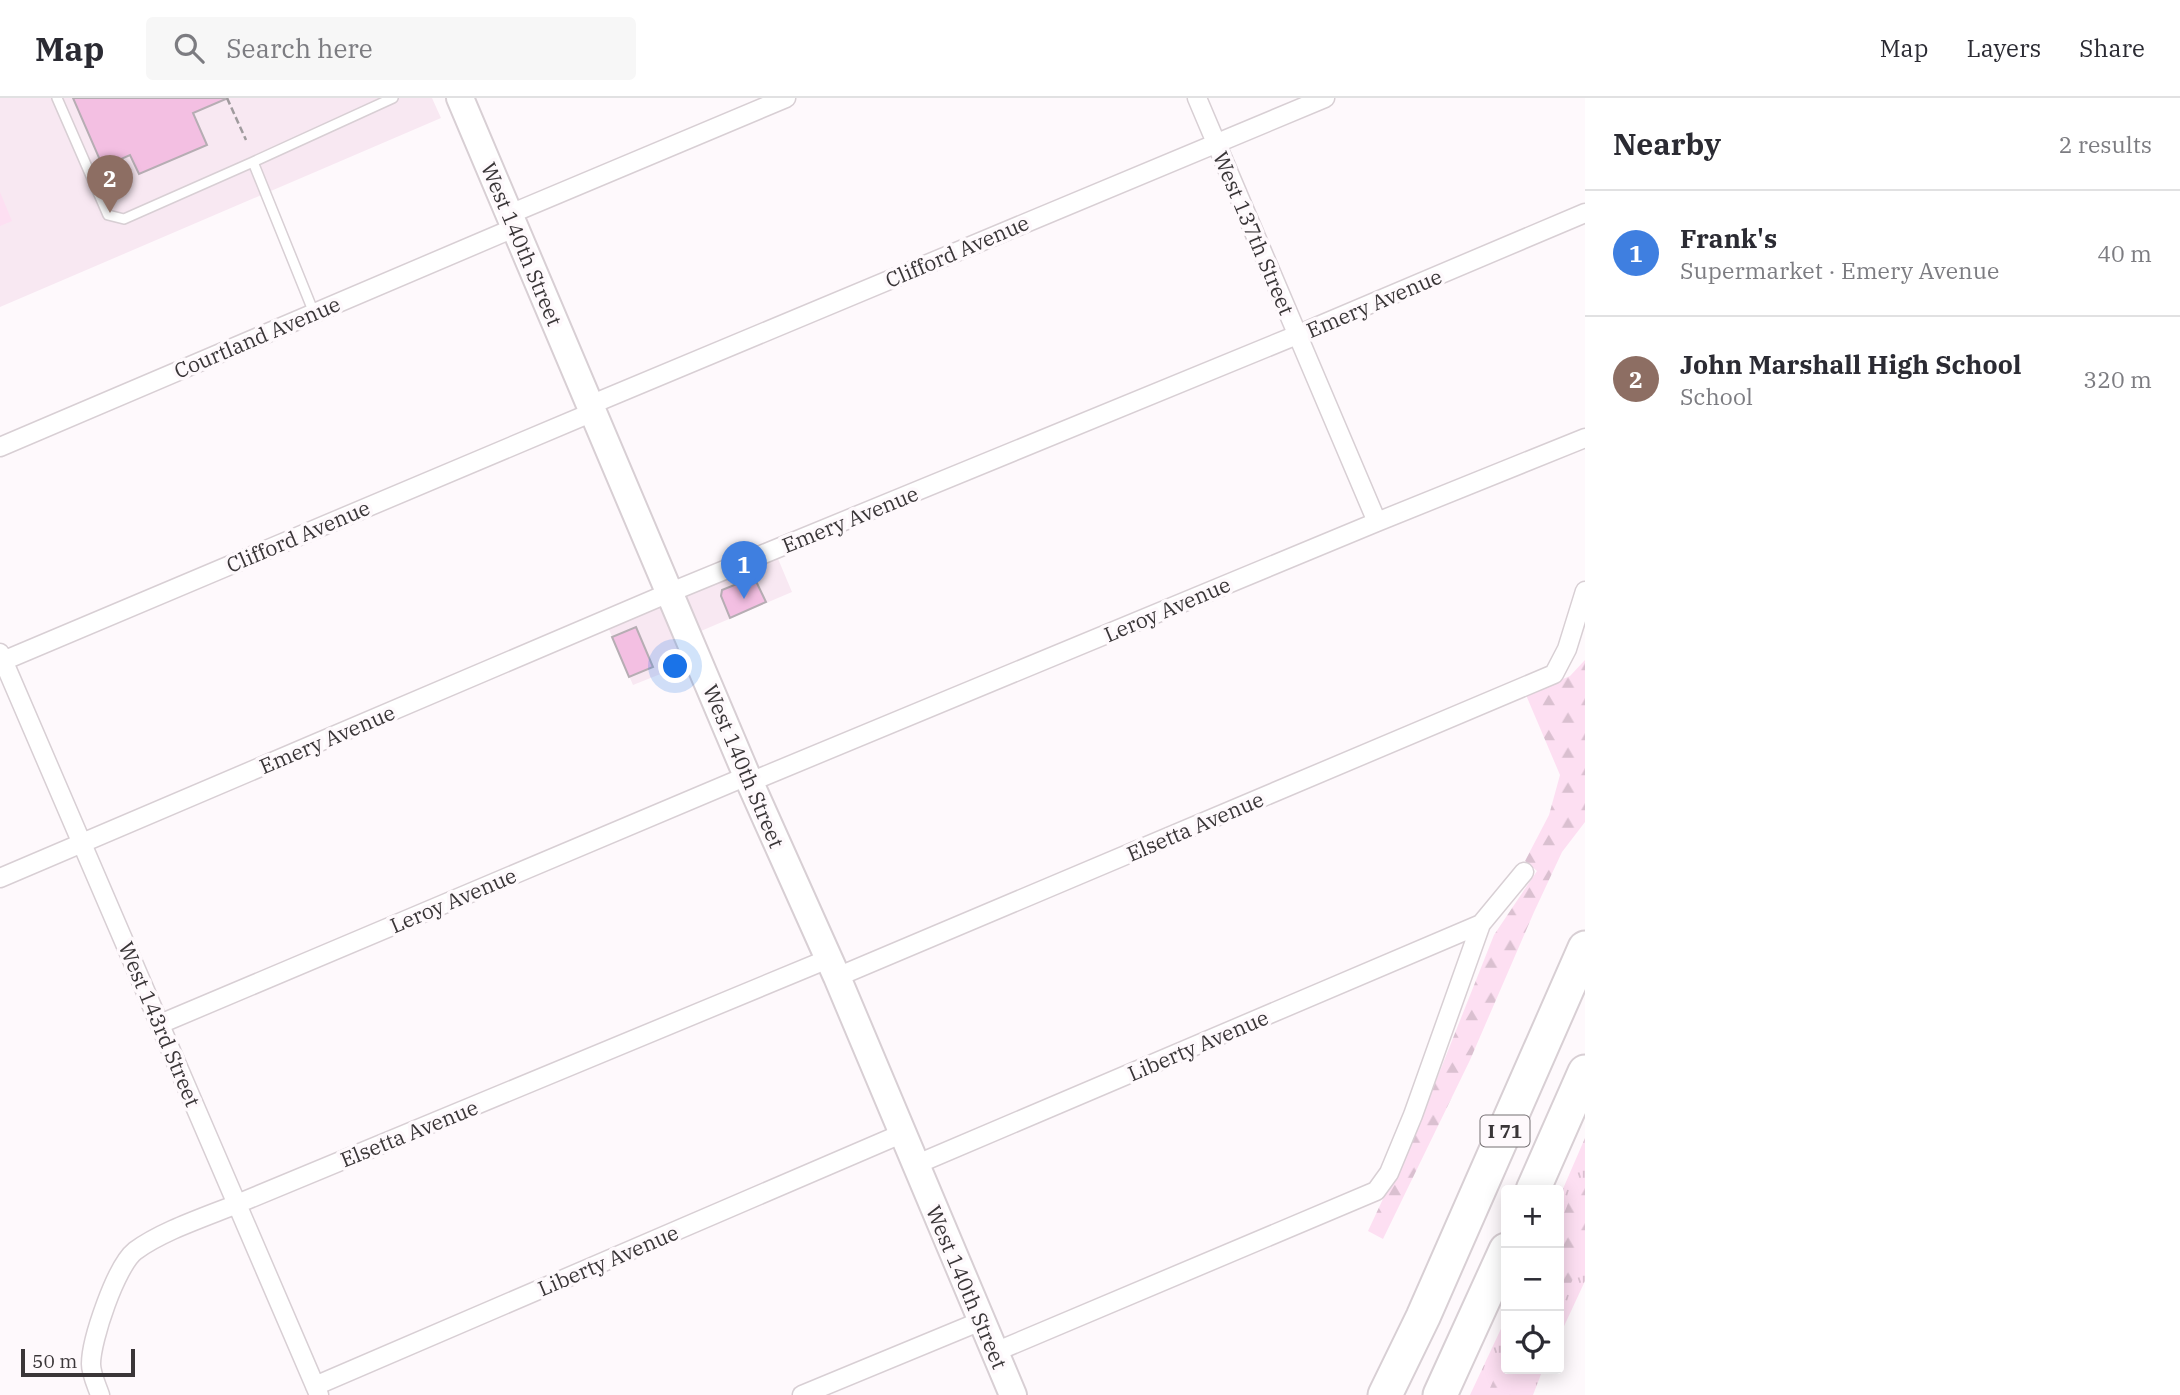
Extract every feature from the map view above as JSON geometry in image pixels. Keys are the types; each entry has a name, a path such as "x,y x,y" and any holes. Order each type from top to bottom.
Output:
{"highway":[{"name":"I 71","path":"1385,1395 1423,1317 1585,948"},
{"name":"I 71","path":"1534,1185 1585,1072"},
{"path":"1440,1395 1501,1261"}],"street":[{"name":"West 140th Street","path":"460,98 748,779 833,968 1013,1395"},
{"name":"Courtland Avenue","path":"0,447 314,313 786,98"},
{"name":"West 137th Street","path":"1198,98 1377,522"},
{"name":"Clifford Avenue","path":"2,657 1325,98"},
{"name":"Emery Avenue","path":"0,878 671,592 1297,335 1585,213"},
{"name":"Leroy Avenue","path":"160,1024 748,779 1585,438"},
{"name":"Elsetta Avenue","path":"100,1395 91,1368 92,1344 115,1280 133,1252 162,1236 833,968 1554,674 1567,649 1585,591"},
{"name":"West 143rd Street","path":"2,657 317,1390"},
{"path":"995,1352 1376,1191 1389,1173 1413,1115 1480,924 1524,872"},
{"name":"Liberty Avenue","path":"915,1165 1480,924"},
{"name":"Liberty Avenue","path":"317,1390 901,1134"},
{"path":"802,1395 981,1321"}],"lane":[{"path":"57,98 108,215 124,219 393,98"},
{"path":"253,162 314,313"}],"path":[{"path":"227,98 246,141"}],"shaded area":[{"path":"0,98 432,98 441,118 0,307"},
{"path":"776,554 792,592 694,634 703,657 633,685 607,625"}],"green space":[{"path":"0,192 12,221 0,226"},
{"path":"1585,660 1585,822 1562,852 1470,1060 1383,1239 1368,1231 1424,1111 1494,935 1537,871 1525,861 1549,815 1560,775 1526,695 1570,676"},
{"path":"1585,1138 1585,1281 1564,1326 1564,1248 1564,1186"},
{"path":"1585,1179 1585,1253 1564,1298 1564,1214 1577,1181"},
{"path":"1501,1329 1501,1374 1541,1374 1533,1395 1470,1395"},
{"path":"1501,1363 1501,1374 1526,1374 1516,1395 1487,1395"}],"building":[{"path":"73,98 228,98 193,113 207,145 139,174 130,155 103,167"},
{"path":"754,577 766,602 730,618 721,596 722,590"},
{"path":"636,627 653,667 629,677 612,637"}],"place":[{"name":"John Marshall High School","path":"110,213"},
{"name":"Frank's","path":"744,599"}]}
